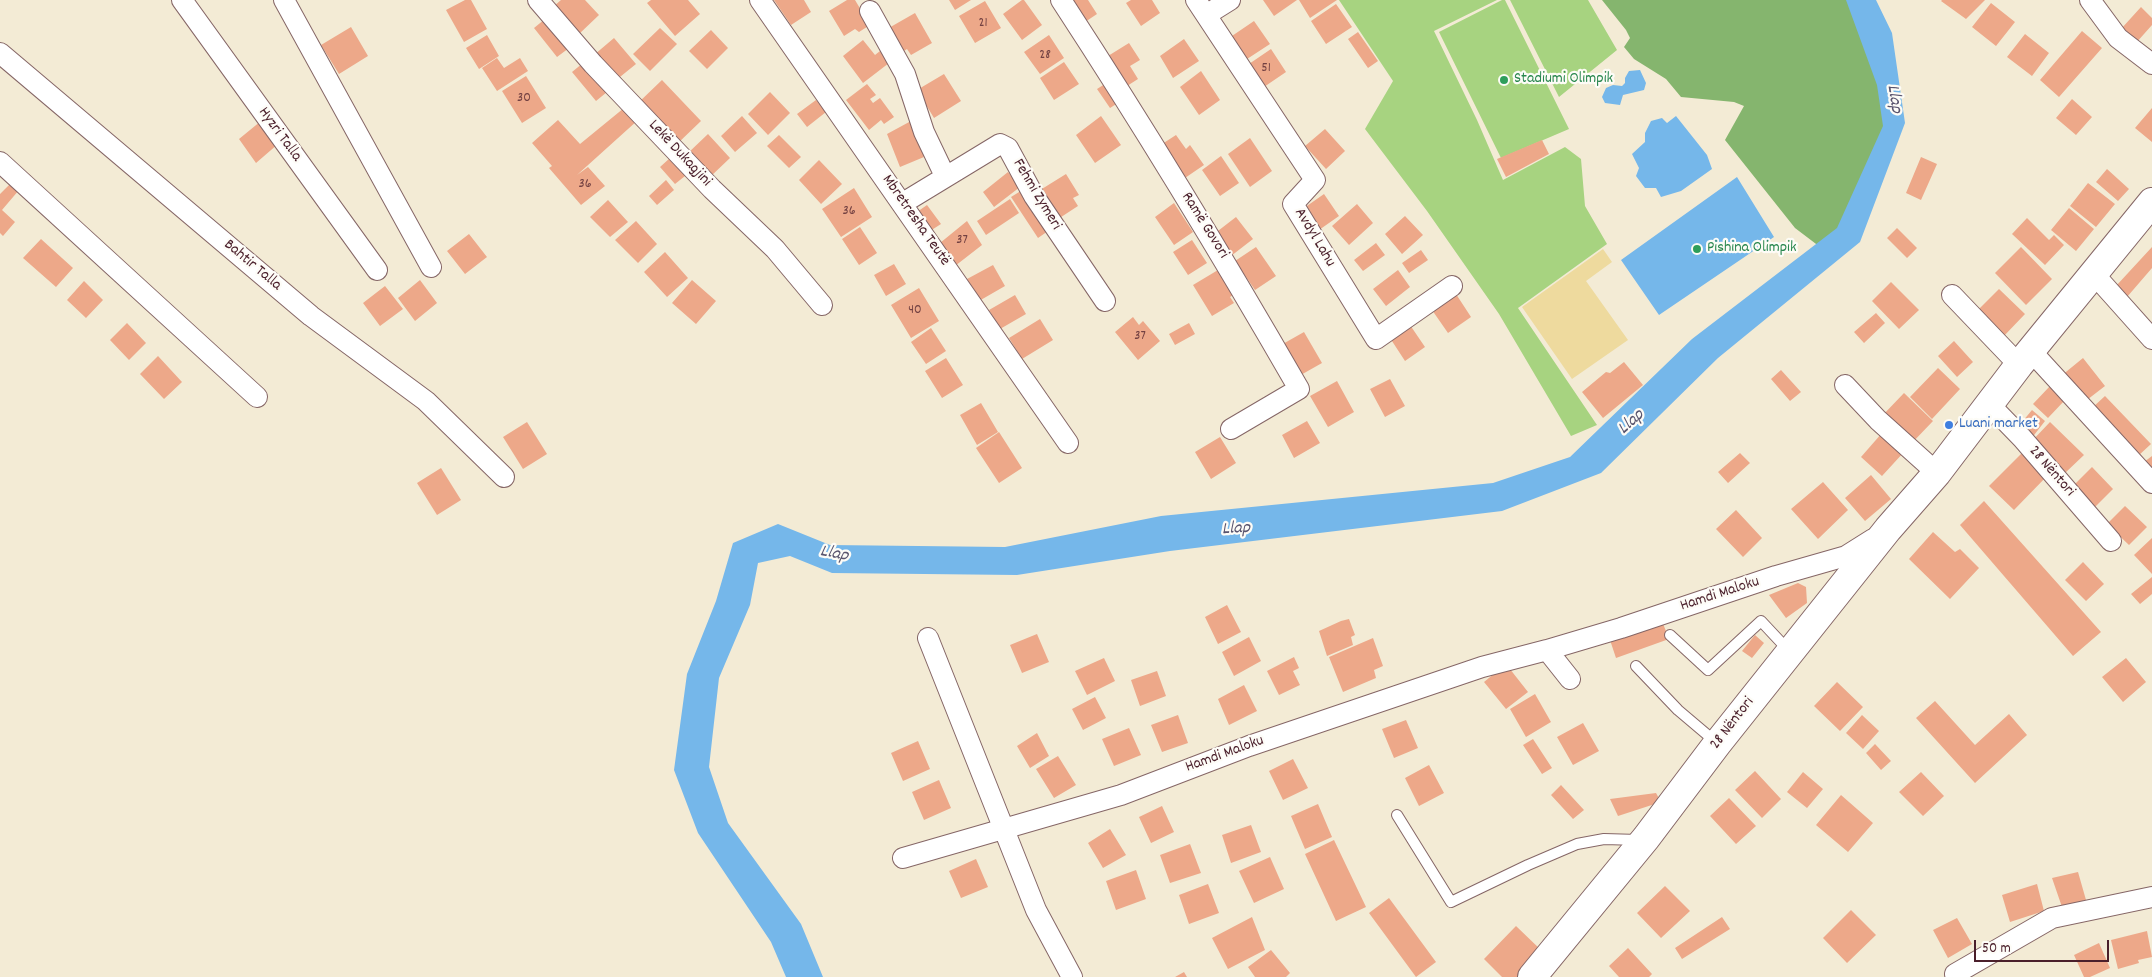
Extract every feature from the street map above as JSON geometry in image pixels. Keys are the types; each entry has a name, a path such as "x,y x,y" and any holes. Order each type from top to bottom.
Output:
{"main road":[{"name":"28 Nëntori","path":"1532,977 1646,838 1790,652 1888,529 1937,473 2025,358 2152,202"}],"street":[{"name":"Hyzri Talla","path":"182,0 377,270"},
{"path":"284,0 431,267"},
{"name":"Lekë Dukagjini","path":"538,0 593,64 712,189 775,249 822,305"},
{"name":"Mbretresha Teutë","path":"760,0 1068,443"},
{"name":"Ramë Govori","path":"1061,0 1235,276 1299,388 1231,429"},
{"name":"Avdyl Lahu","path":"1230,0 1201,7 1315,180 1293,204 1376,339 1452,286"},
{"path":"2090,0 2118,38 2152,64"},
{"path":"870,11 905,74 924,132 945,176"},
{"name":"Bahtir Talla","path":"0,53 311,316 426,401 504,477"},
{"name":"Fehmi Zymeri","path":"902,203 1000,144 1008,148 1034,196 1105,301"},
{"path":"0,162 257,397"},
{"path":"2093,273 2152,339"},
{"path":"1952,295 2025,358 2152,483"},
{"path":"1845,385 1878,420 1937,473"},
{"name":"28 Nëntori","path":"1990,405 2022,438 2111,541"},
{"name":"Hamdi Maloku","path":"903,858 1121,795 1249,746 1482,666 1547,650 1776,576 1846,556 1888,529"},
{"path":"928,638 1036,910 1072,977"},
{"path":"1547,650 1570,679"},
{"path":"1955,974 2052,918 2152,897"}],"lane":[{"path":"1670,635 1708,670 1761,621 1790,652"},
{"path":"1636,666 1678,710 1718,744"},
{"path":"1397,815 1451,902 1577,844 1604,839 1637,841 1646,838"}],"green space":[{"path":"1339,0 1497,0 1434,31 1477,120 1503,180 1565,147 1581,159 1585,206 1607,244 1518,308 1597,425 1571,436 1499,314 1427,211 1365,129 1393,81"},
{"name":"Stadiumi Olimpik","path":"1505,0 1569,129 1501,158 1439,32"},
{"path":"1510,0 1588,0 1617,50 1559,97"},
{"path":"1602,0 1862,0 1892,123 1848,232 1824,250 1795,228 1725,140 1744,106 1734,102 1681,97 1666,79 1634,59 1624,47 1630,38 1626,30"}],"sand":[{"path":"1603,249 1612,262 1586,281 1628,340 1572,379 1522,307"}],"water":[{"name":"Llap","path":"1846,0 1876,0 1892,33 1905,123 1860,242 1718,358 1601,473 1502,511 1170,551 1017,575 832,573 790,556 758,563 750,605 719,678 709,767 728,823 801,924 823,977 786,977 771,942 698,833 674,770 687,674 716,601 733,543 778,524 830,545 1005,547 1161,516 1493,483 1570,457 1692,339 1837,228 1883,126 1877,85"},
{"path":"1640,70 1646,83 1644,90 1623,95 1620,105 1605,103 1602,97 1606,88 1613,85 1622,86 1629,71"},
{"path":"1676,116 1707,155 1712,169 1681,191 1661,197 1656,188 1645,188 1636,176 1639,168 1632,154 1645,142 1645,133 1651,121 1662,118 1667,123"},
{"name":"Pishina Olimpik","path":"1737,177 1774,237 1659,315 1621,260"}],"building":[{"path":"465,0 471,0 487,29 464,42 446,10"},
{"path":"561,0 585,0 599,15 578,35 553,7"},
{"path":"651,0 688,0 700,14 675,36 647,3"},
{"path":"774,0 804,0 811,12 791,25"},
{"path":"847,0 855,0 870,25 859,32 855,29 844,36 829,11"},
{"path":"949,0 971,0 955,10"},
{"path":"1024,0 1042,25 1022,40 1003,14"},
{"path":"1071,0 1088,0 1097,14 1085,22"},
{"path":"1131,0 1152,0 1160,13 1141,26 1126,3"},
{"path":"1263,0 1297,0 1274,16"},
{"path":"1299,0 1337,0 1310,18"},
{"path":"1942,0 1985,0 1966,19"},
{"path":"985,1 1001,28 975,43 959,16"},
{"path":"1991,3 2015,22 1996,46 1972,27"},
{"path":"1336,4 1352,27 1326,44 1311,21"},
{"path":"2141,7 2152,18 2152,25 2136,43 2121,29"},
{"path":"915,13 932,43 911,55 907,49 901,53 887,29"},
{"path":"545,19 569,48 557,57 534,28"},
{"path":"1254,21 1270,44 1244,61 1229,38"},
{"path":"351,27 368,56 339,74 321,45"},
{"path":"660,28 677,44 650,71 633,54"},
{"path":"711,30 728,48 707,69 689,51"},
{"path":"2082,31 2102,48 2059,97 2040,80"},
{"path":"1358,32 1378,61 1368,68 1348,39"},
{"path":"2025,34 2049,53 2032,76 2007,57"},
{"path":"487,35 499,56 479,69 466,48"},
{"path":"1049,35 1064,58 1040,74 1024,52"},
{"path":"614,38 636,64 615,81 594,55"},
{"path":"1184,39 1199,61 1173,78 1160,56"},
{"path":"863,40 875,55 880,51 889,63 863,83 843,56"},
{"path":"1129,43 1140,60 1130,66 1138,79 1127,86 1108,56"},
{"path":"1271,49 1286,72 1261,89 1246,66"},
{"path":"497,58 504,68 520,58 528,71 497,91 482,68"},
{"path":"1064,62 1079,84 1054,100 1040,78"},
{"path":"583,63 607,92 596,101 572,72"},
{"path":"1201,71 1220,100 1199,115 1180,87"},
{"path":"944,74 961,101 934,118 917,90"},
{"path":"526,76 546,108 522,123 502,91"},
{"path":"662,80 701,121 676,145 637,104"},
{"path":"1108,82 1121,101 1110,108 1097,89"},
{"path":"867,84 876,95 870,99 873,103 880,98 894,117 884,124 881,120 869,130 846,100"},
{"path":"770,92 790,113 768,135 748,114"},
{"path":"2072,99 2092,117 2076,135 2056,118"},
{"path":"816,100 826,112 807,127 797,114"},
{"path":"624,108 638,120 577,175 588,167 605,186 581,205 549,168 552,166 532,143 558,120 580,144"},
{"path":"2152,108 2152,142 2135,128"},
{"path":"742,116 757,133 735,152 721,136"},
{"path":"1101,116 1121,145 1095,163 1076,135"},
{"path":"261,121 278,144 256,163 239,139"},
{"path":"911,121 924,157 900,167 887,134"},
{"path":"1325,129 1345,151 1326,169 1305,146"},
{"path":"708,134 730,158 709,178 687,154"},
{"path":"779,135 801,157 789,168 767,146"},
{"path":"1176,135 1186,149 1190,145 1204,165 1182,180 1159,146"},
{"path":"1250,138 1272,171 1250,187 1228,154"},
{"path":"1542,140 1549,154 1506,177 1497,159"},
{"path":"1221,156 1239,183 1220,196 1202,170"},
{"path":"1921,157 1937,164 1921,200 1906,193"},
{"path":"670,158 685,176 675,184 660,167"},
{"path":"819,160 842,184 821,204 799,180"},
{"path":"2107,169 2129,189 2118,201 2096,182"},
{"path":"1008,172 1020,187 994,207 983,192"},
{"path":"1066,174 1079,195 1073,198 1078,206 1055,221 1037,192"},
{"path":"666,180 674,190 657,205 649,196"},
{"path":"11,183 19,190 2,210 15,222 3,236 0,233 0,194"},
{"path":"2088,183 2115,204 2096,227 2070,206"},
{"path":"854,188 872,217 841,237 822,209"},
{"path":"1024,189 1051,229 1038,238 1011,197"},
{"path":"1324,194 1339,216 1319,230 1304,208"},
{"path":"1010,199 1019,213 986,235 977,221"},
{"path":"608,200 628,222 610,237 590,217"},
{"path":"1174,203 1193,232 1174,245 1155,217"},
{"path":"1357,204 1373,223 1349,245 1332,226"},
{"path":"927,205 941,224 930,231 917,212"},
{"path":"2069,208 2094,229 2076,251 2051,230"},
{"path":"1405,216 1423,235 1402,254 1385,234"},
{"path":"1236,217 1253,239 1231,256 1214,234"},
{"path":"2027,218 2049,240 2054,235 2064,245 2045,265 2012,234"},
{"path":"636,221 657,244 638,263 615,240"},
{"path":"967,221 982,245 955,266 940,243"},
{"path":"860,227 877,253 859,265 842,239"},
{"path":"1897,228 1917,248 1907,258 1887,238"},
{"path":"469,234 487,257 465,274 447,251"},
{"path":"41,239 73,268 56,287 23,258"},
{"path":"1192,240 1207,263 1188,275 1173,252"},
{"path":"1376,243 1385,255 1363,271 1354,260"},
{"path":"1256,247 1276,276 1255,290 1235,261"},
{"path":"2021,247 2052,279 2026,305 1995,273"},
{"path":"2152,247 2152,268 2127,297 2116,286"},
{"path":"1421,250 1428,260 1409,273 1402,263"},
{"path":"665,252 688,278 667,297 644,272"},
{"path":"894,264 906,284 886,296 874,275"},
{"path":"993,265 1005,286 979,301 967,279"},
{"path":"1223,267 1238,292 1230,297 1234,303 1212,316 1193,285"},
{"path":"1398,270 1410,287 1386,306 1373,289"},
{"path":"420,280 437,303 415,321 398,298"},
{"path":"692,280 716,301 696,324 672,303"},
{"path":"84,281 103,300 86,318 67,300"},
{"path":"1891,282 1919,310 1899,329 1872,301"},
{"path":"385,286 403,309 380,326 363,303"},
{"path":"919,288 939,321 911,338 891,305"},
{"path":"1999,289 2025,314 2003,337 1977,311"},
{"path":"1456,294 1471,317 1448,333 1432,310"},
{"path":"1015,295 1026,314 1000,329 989,310"},
{"path":"1876,313 1885,323 1864,343 1854,332"},
{"path":"1133,317 1139,325 1143,321 1160,341 1138,360 1115,332"},
{"path":"1040,319 1053,340 1022,359 1009,338"},
{"path":"127,323 146,343 129,360 110,340"},
{"path":"1189,323 1195,334 1175,345 1169,334"},
{"path":"1410,325 1425,347 1405,361 1390,338"},
{"path":"931,328 946,351 926,364 911,342"},
{"path":"1304,332 1322,363 1299,376 1281,345"},
{"path":"1954,341 1973,362 1957,377 1938,356"},
{"path":"158,356 182,382 164,399 140,374"},
{"path":"946,358 963,385 942,398 925,371"},
{"path":"2083,358 2105,386 2083,403 2061,376"},
{"path":"1624,362 1643,385 1603,418 1582,392 1606,372 1610,373"},
{"path":"1938,368 1960,389 1932,419 1910,397"},
{"path":"1781,370 1801,392 1790,401 1771,379"},
{"path":"1390,379 1405,406 1385,417 1370,389"},
{"path":"1337,381 1354,412 1328,427 1310,396"},
{"path":"2050,386 2065,400 2048,418 2033,404"},
{"path":"1904,393 1933,421 1910,445 1881,417"},
{"path":"2105,396 2151,444 2138,456 2092,408"},
{"path":"981,403 998,432 977,445 960,415"},
{"path":"2032,410 2045,421 2031,439 2017,428"},
{"path":"1307,421 1320,443 1294,458 1282,435"},
{"path":"527,422 547,454 523,469 503,437"},
{"path":"2050,422 2084,455 2064,474 2031,442"},
{"path":"999,432 1022,468 999,483 976,448"},
{"path":"1882,433 1904,452 1882,476 1861,457"},
{"path":"1220,437 1236,463 1211,479 1195,452"},
{"path":"2024,451 2048,475 2014,510 1989,486"},
{"path":"1740,453 1750,463 1728,483 1718,472"},
{"path":"2152,456 2152,473 2144,462"},
{"path":"2092,467 2113,489 2095,507 2074,485"},
{"path":"441,468 461,500 437,515 417,483"},
{"path":"1871,475 1891,499 1865,521 1845,498"},
{"path":"1823,482 1848,510 1818,539 1791,509"},
{"path":"1984,501 2101,632 2073,656 1960,525"},
{"path":"2125,506 2147,527 2129,545 2107,524"},
{"path":"1736,510 1762,538 1743,557 1716,529"},
{"path":"1933,532 1955,552 1960,549 1979,568 1950,599 1909,559"},
{"path":"2152,538 2152,574 2134,555"},
{"path":"2083,562 2104,584 2086,601 2065,580"},
{"path":"2152,577 2152,594 2140,604 2131,594"},
{"path":"1798,583 1806,587 1807,603 1786,618 1769,595"},
{"path":"1227,605 1241,632 1218,644 1205,617"},
{"path":"1349,619 1355,635 1351,637 1353,645 1327,656 1319,631"},
{"path":"1662,621 1669,639 1616,658 1610,640"},
{"path":"1037,634 1049,662 1022,673 1010,645"},
{"path":"1755,635 1764,643 1752,658 1742,651"},
{"path":"1249,637 1261,661 1234,676 1222,652"},
{"path":"1373,638 1383,666 1374,670 1376,678 1343,692 1329,657"},
{"path":"1294,657 1299,668 1293,671 1300,685 1279,695 1267,671"},
{"path":"1104,658 1115,681 1087,695 1075,671"},
{"path":"2126,658 2146,682 2123,702 2102,677"},
{"path":"1506,664 1528,692 1506,709 1484,682"},
{"path":"1157,671 1166,696 1140,706 1131,680"},
{"path":"1837,682 1863,707 1840,731 1814,706"},
{"path":"1244,685 1257,711 1229,725 1218,699"},
{"path":"1535,694 1551,722 1526,737 1510,709"},
{"path":"1095,697 1106,718 1083,730 1072,709"},
{"path":"1935,701 1975,745 2009,714 2027,735 1975,783 1916,718"},
{"path":"1178,715 1188,743 1162,752 1151,725"},
{"path":"1862,715 1879,731 1863,749 1846,733"},
{"path":"1406,720 1418,748 1394,758 1382,729"},
{"path":"1583,723 1599,751 1573,765 1557,737"},
{"path":"1129,728 1141,755 1114,766 1102,739"},
{"path":"1037,733 1049,756 1030,768 1017,746"},
{"path":"1533,739 1552,768 1542,774 1523,745"},
{"path":"918,741 930,769 903,781 891,753"},
{"path":"1875,744 1891,761 1881,770 1866,753"},
{"path":"1058,756 1076,785 1054,798 1036,769"},
{"path":"1293,759 1308,788 1283,800 1269,771"},
{"path":"1429,765 1444,793 1419,806 1405,778"},
{"path":"1755,771 1781,799 1762,818 1735,790"},
{"path":"1803,772 1823,789 1807,808 1787,792"},
{"path":"1921,772 1944,796 1923,816 1899,792"},
{"path":"939,780 951,808 924,820 912,792"},
{"path":"1561,785 1584,810 1573,819 1551,795"},
{"path":"1656,793 1661,802 1618,816 1610,799"},
{"path":"1841,795 1873,823 1848,852 1816,825"},
{"path":"1729,798 1756,826 1736,844 1710,816"},
{"path":"1318,804 1332,837 1305,849 1291,816"},
{"path":"1162,806 1174,832 1151,843 1139,817"},
{"path":"1251,825 1261,852 1231,863 1222,835"},
{"path":"1110,829 1126,855 1103,868 1088,843"},
{"path":"1334,840 1366,907 1336,921 1305,854"},
{"path":"1190,844 1201,873 1170,883 1160,855"},
{"path":"1270,857 1284,889 1254,903 1239,871"},
{"path":"976,859 988,887 961,898 949,871"},
{"path":"1136,870 1146,899 1116,910 1106,881"},
{"path":"2078,872 2086,900 2062,907 2052,878"},
{"path":"1208,884 1219,913 1189,924 1179,895"},
{"path":"2037,884 2044,911 2010,922 2002,895"},
{"path":"1665,886 1690,911 1661,938 1637,913"},
{"path":"1389,898 1436,962 1416,977 1369,913"},
{"path":"1851,910 1876,935 1847,963 1823,938"},
{"path":"1252,917 1265,950 1228,969 1212,938"},
{"path":"1722,917 1730,929 1682,959 1675,948"},
{"path":"1957,918 1972,944 1948,958 1933,930"},
{"path":"1516,926 1542,951 1517,977 1502,977 1484,959"},
{"path":"2147,931 2152,957 2138,960 2139,963 2118,969 2111,940"},
{"path":"2099,943 2110,968 2090,977 2084,977 2074,955"},
{"path":"1628,948 1652,974 1649,977 1619,977 1609,966"},
{"path":"1271,950 1290,973 1286,977 1255,977 1248,967"},
{"path":"1184,972 1187,977 1175,977"}],"place":[{"name":"Stadiumi Olimpik","path":"1504,80"},
{"name":"Pishina Olimpik","path":"1697,249"},
{"name":"Luani market","path":"1949,425"}]}
